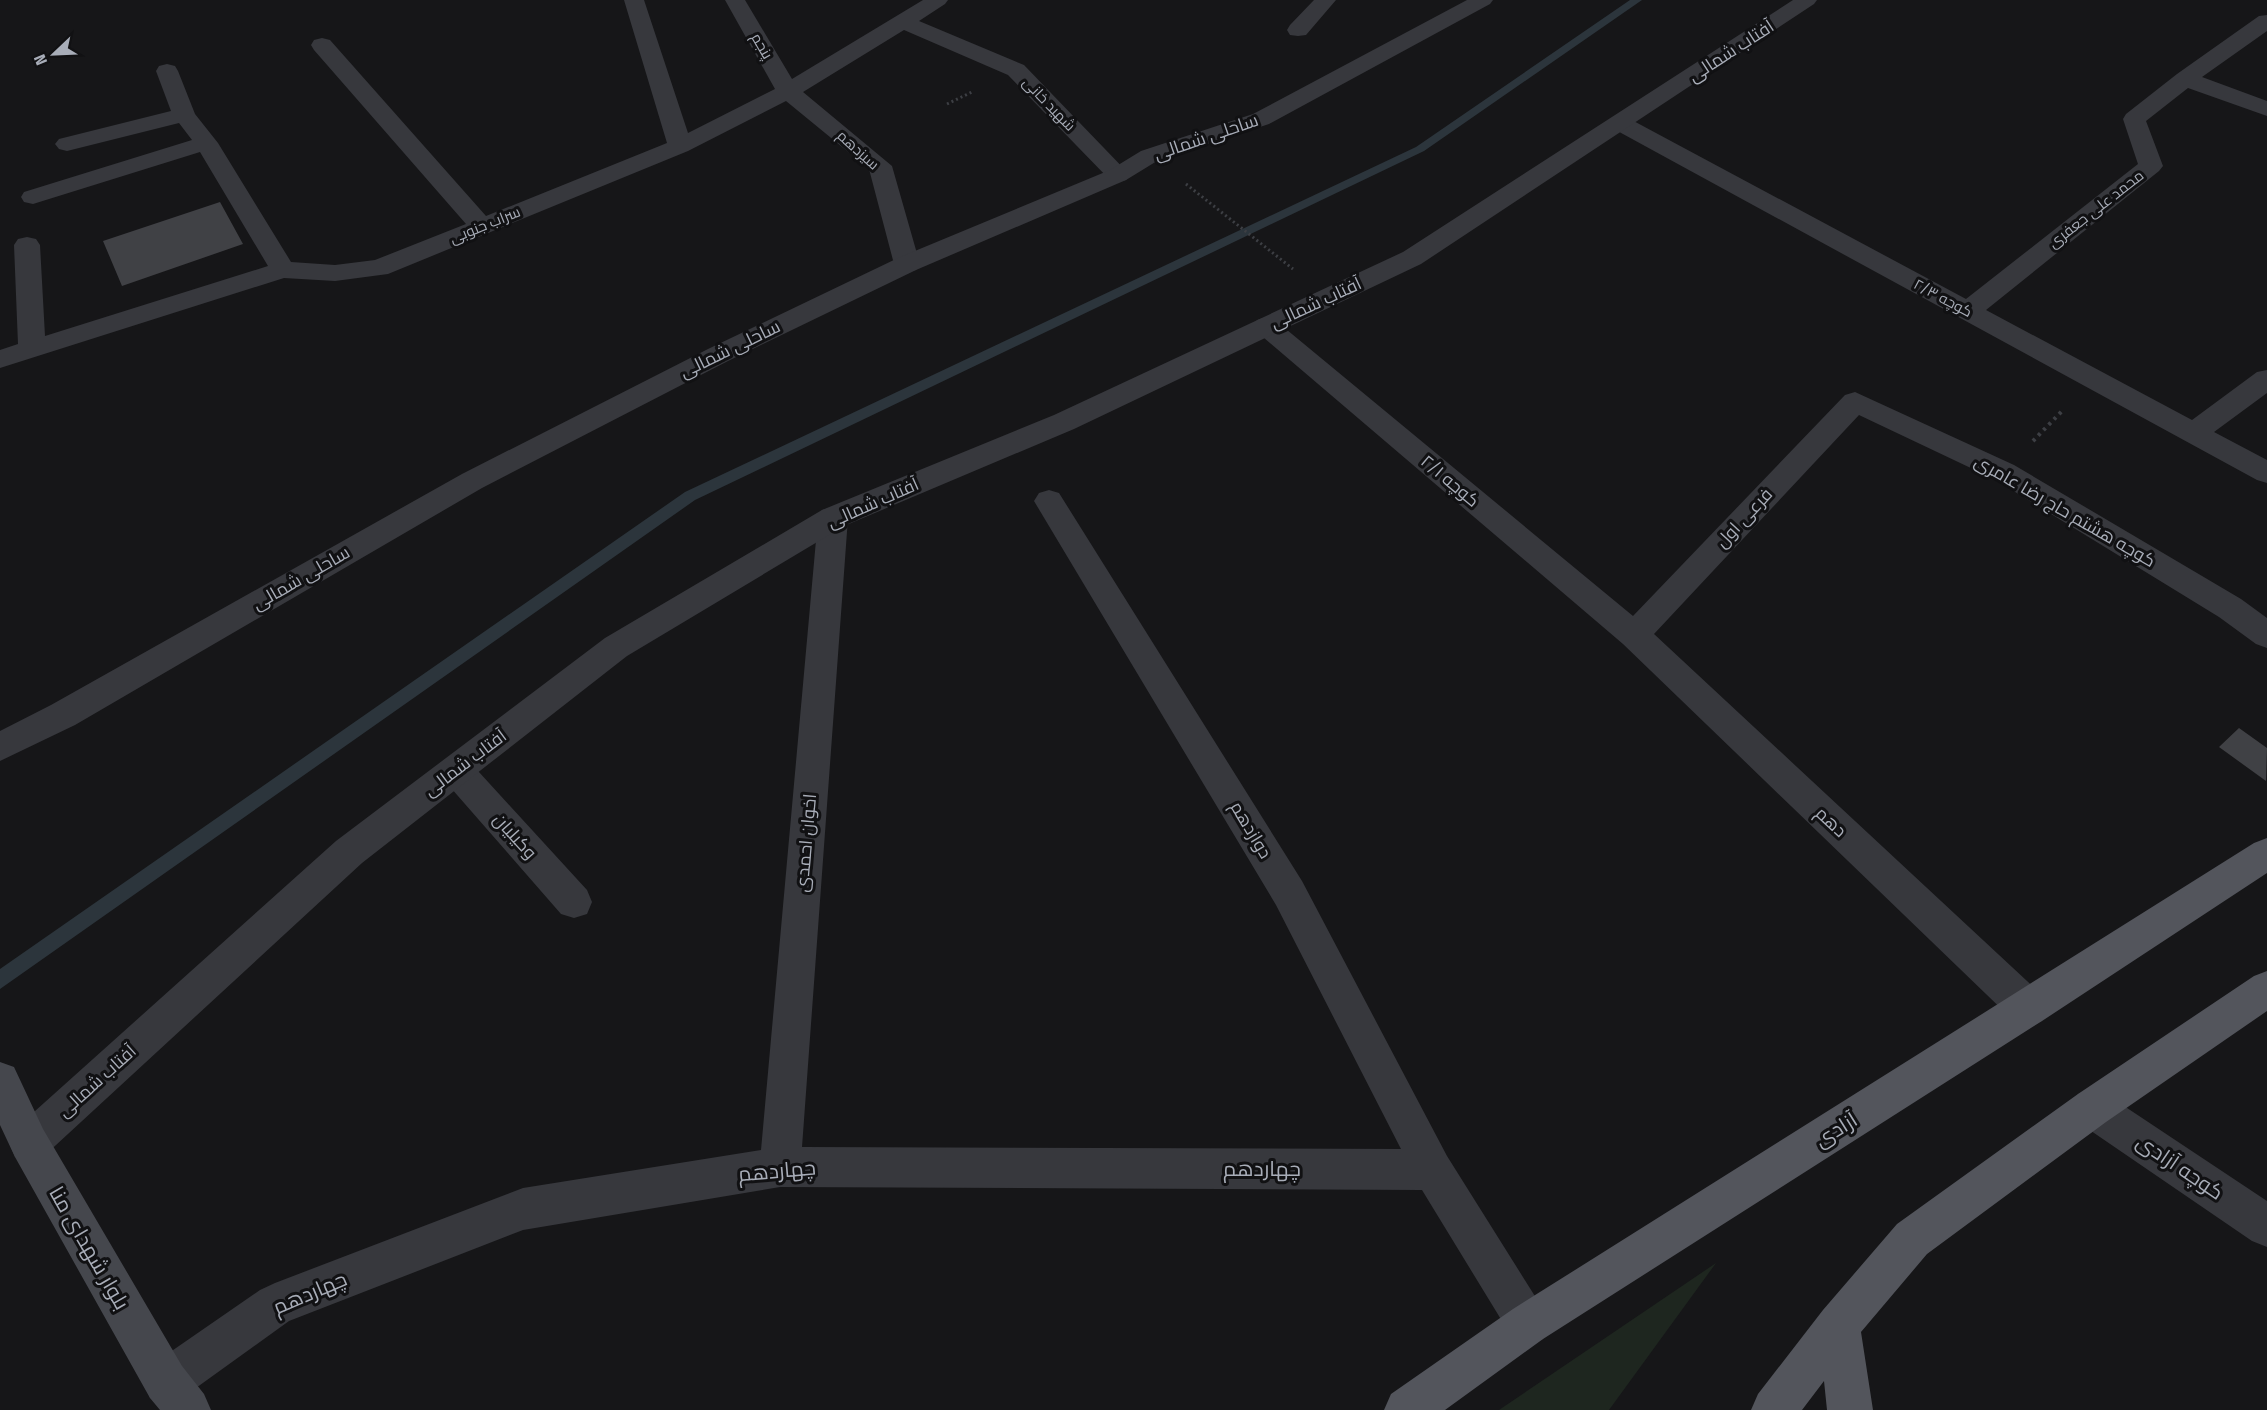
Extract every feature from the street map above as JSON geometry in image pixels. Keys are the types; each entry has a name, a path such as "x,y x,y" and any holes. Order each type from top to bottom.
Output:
{"main road":[{"name":"آزادی","path":"1416,1407 1527,1324 2028,1008 2267,854"},
{"path":"1773,1410 1838,1325 1912,1239 2092,1108 2267,990"},
{"name":"بلوار شهدای منا","path":"0,1081 29,1143 177,1396"},
{"path":"1838,1325 1850,1410"}],"street":[{"path":"634,0 680,146"},
{"name":"پنجم","path":"735,0 788,91"},
{"name":"سراب جنوبی","path":"0,359 283,270 335,273 379,268 680,146 788,91 938,0"},
{"path":"1298,30 1326,0"},
{"name":"ساحلی شمالی","path":"0,747 63,715 472,481 718,355 907,264 1118,175 1149,156 1261,119 1483,0"},
{"name":"آفتاب شمالی","path":"29,1143 349,852 616,647 833,518 1064,422 1412,258 1807,0"},
{"name":"شهید خانی","path":"902,21 1016,70 1118,175"},
{"path":"2185,79 2267,21"},
{"path":"322,45 482,227"},
{"path":"167,71 184,115 206,143 283,270"},
{"path":"2185,79 2267,109"},
{"name":"محمد علی جعفری","path":"1967,311 2151,166 2134,119 2185,79"},
{"name":"سیزدهم","path":"788,91 880,166 907,264"},
{"path":"67,144 184,115"},
{"name":"کوچه ۲/۳","path":"1620,123 2267,473"},
{"path":"33,197 206,143"},
{"path":"27,245 32,349"},
{"name":"کوچه ۲/۱","path":"1266,327 1634,635"},
{"path":"2193,433 2267,379"},
{"name":"فرعی اول","path":"1634,635 1855,402"},
{"name":"کوچه هشتم حاج رضا عامری","path":"1855,402 2004,472 2230,608 2267,635"},
{"name":"دوازدهم","path":"1049,501 1289,892 1433,1170 1527,1324"},
{"name":"اخوان احمدی","path":"780,1167 833,518"},
{"name":"دهم","path":"1634,635 2028,1008"},
{"name":"وکیلیان","path":"456,770 574,902"},
{"name":"کوچه آزادی","path":"2092,1108 2267,1226"},
{"name":"چهاردهم","path":"177,1396 275,1305 523,1209 780,1167 1433,1170"}],"path":[{"path":"1183,182 1295,271"},
{"path":"2004,472 2093,379"}],"shaded area":[{"path":"1716,1263 1609,1410 1499,1410"}],"building":[{"path":"220,202 243,244 122,286 103,241"},
{"path":"2239,728 2267,748 2266,781 2219,747"}],"waterway":[{"path":"0,980 690,496 1420,149 1637,0"}]}
